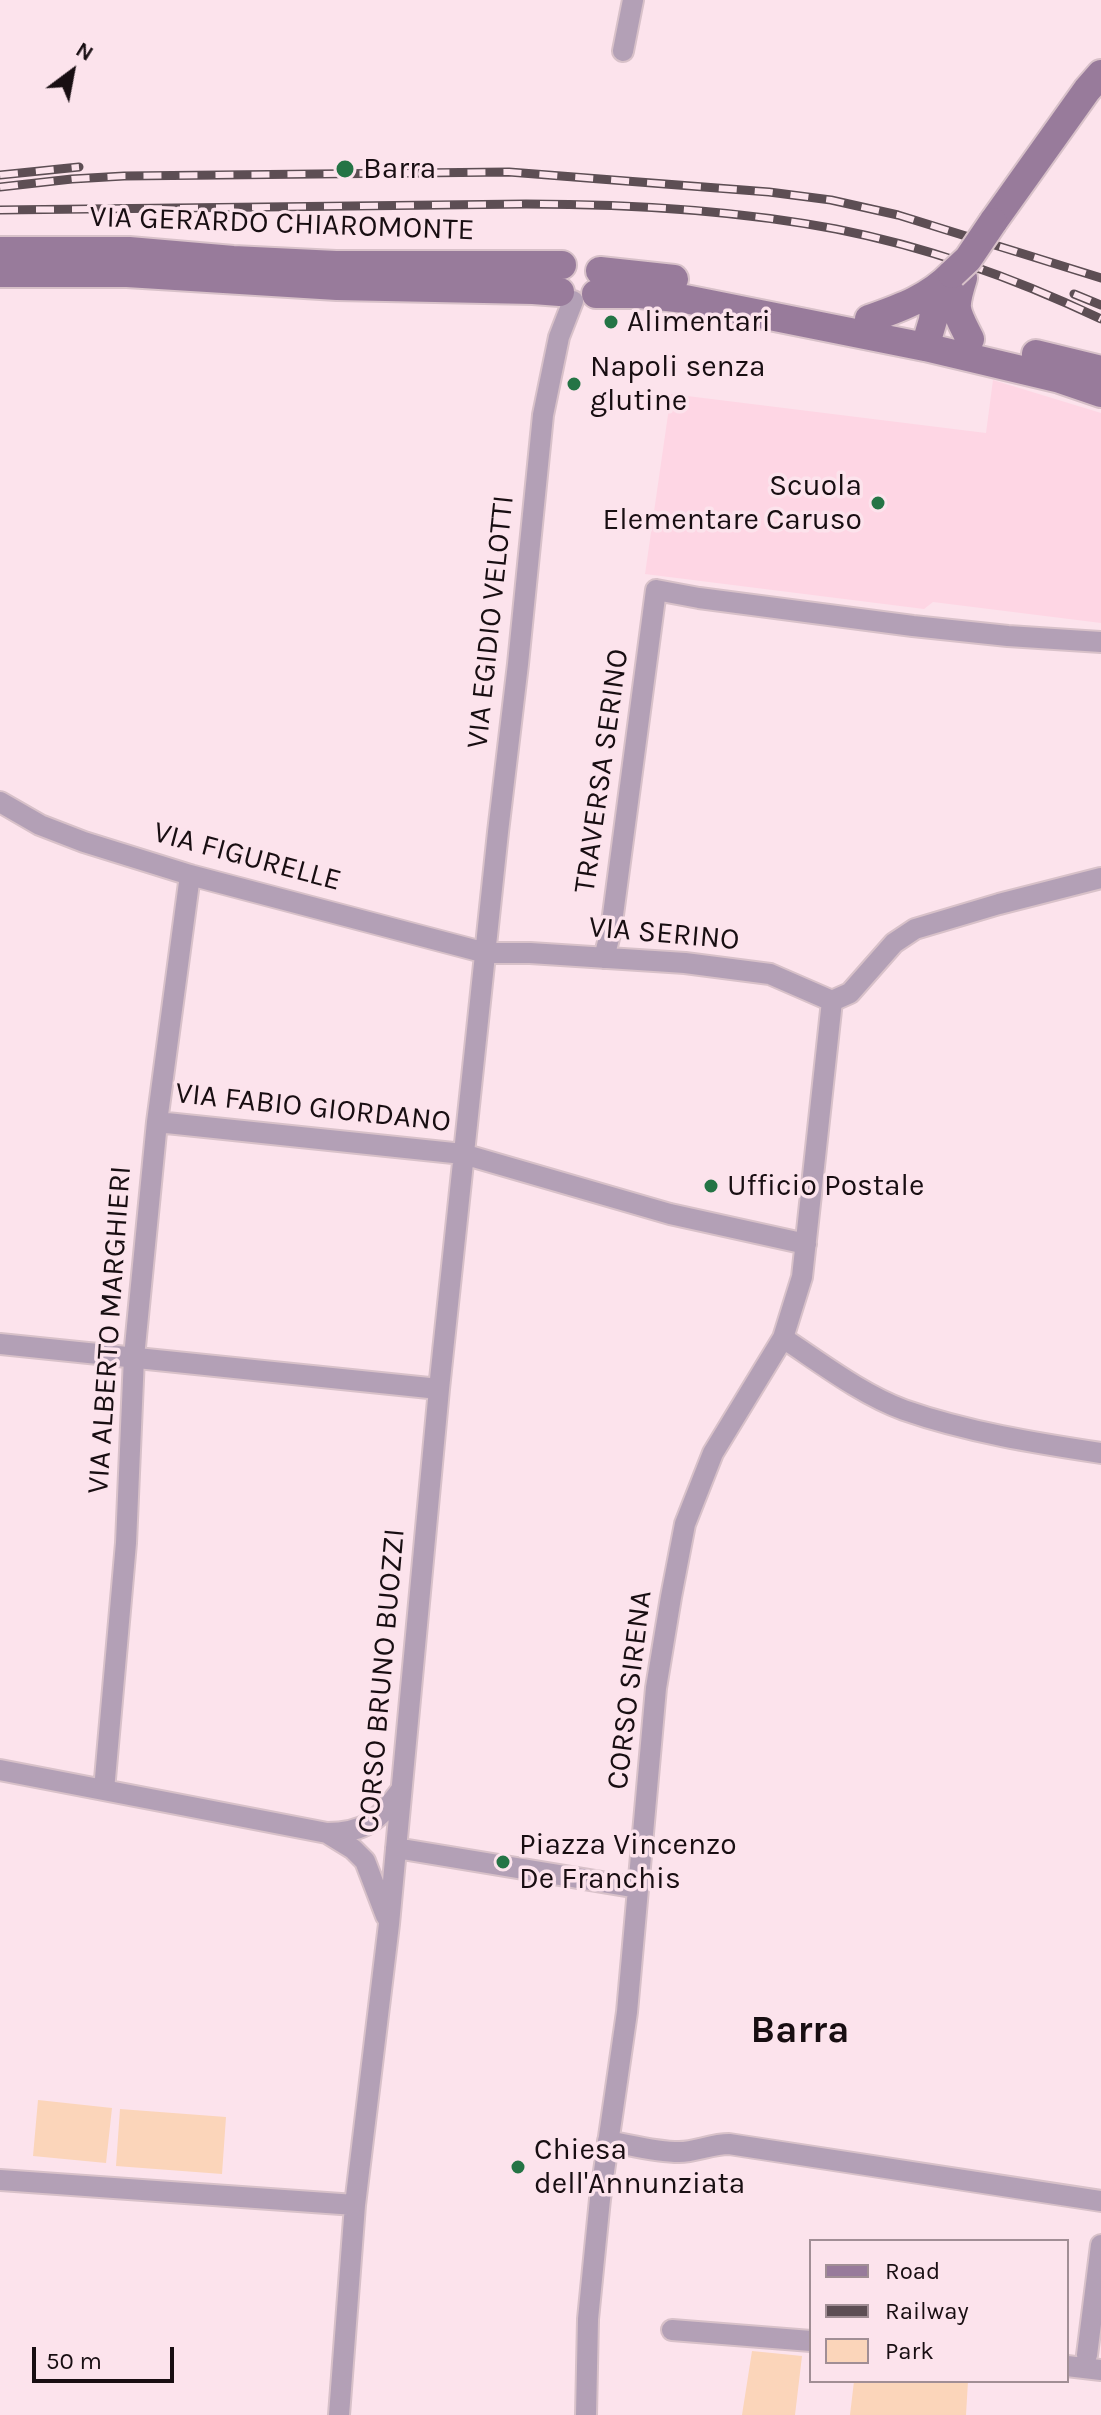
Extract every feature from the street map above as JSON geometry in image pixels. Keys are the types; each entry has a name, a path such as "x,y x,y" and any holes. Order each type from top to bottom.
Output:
{"street":[{"path":"623,51 633,0"},
{"path":"930,333 955,280 993,222 1101,74"},
{"name":"VIA GERARDO CHIAROMONTE","path":"0,251 129,251 578,285 970,339 1101,370"},
{"name":"VIA GERARDO CHIAROMONTE","path":"0,273 127,273 322,285 578,285 675,279 930,333 1101,393"},
{"path":"869,319 908,305 955,280"},
{"path":"955,280 957,310 970,339"},
{"name":"VIA EGIDIO VELOTTI","path":"486,953 543,415 559,337 578,285"},
{"name":"TRAVERSA SERINO","path":"604,958 611,930 656,590 913,626 1101,642"},
{"name":"VIA FIGURELLE","path":"0,802 40,825 84,842 190,875 486,953"},
{"name":"VIA ALBERTO MARGHIERI","path":"104,1790 126,1543 134,1357 157,1122 190,875"},
{"path":"832,1001 850,993 894,943 915,929 1101,878"},
{"name":"VIA SERINO","path":"486,953 685,963 770,974 832,1001"},
{"name":"CORSO BRUNO BUOZZI","path":"339,2415 355,2205 389,1924 439,1389 486,953"},
{"name":"CORSO SIRENA","path":"586,2415 588,2319 608,2141 627,2012 656,1688 685,1524 713,1453 783,1338 802,1277 832,1001"},
{"name":"VIA FABIO GIORDANO","path":"157,1122 463,1154 670,1214 806,1244"},
{"path":"783,1338 878,1398 904,1410 1040,1443 1101,1453"},
{"path":"0,1344 439,1389"},
{"path":"0,1770 327,1833 348,1833 369,1825 386,1810 403,1786"},
{"path":"327,1833 353,1849 365,1861 389,1924"},
{"path":"396,1848 638,1888"},
{"path":"608,2141 680,2152 713,2144 729,2144 1101,2201"},
{"path":"0,2180 355,2205"},
{"path":"1087,2355 1101,2245"},
{"path":"672,2330 809,2341"},
{"path":"1069,2366 1101,2370"}],"shaded area":[{"name":"Scuola Elementare Caruso","path":"993,380 1101,413 1101,623 933,602 924,609 645,574 671,394 986,433"}],"green space":[{"path":"38,2100 112,2108 106,2163 33,2156"},
{"path":"120,2109 226,2117 222,2174 116,2166"},
{"path":"752,2351 802,2356 795,2415 742,2415"},
{"path":"854,2383 968,2383 966,2415 850,2415"}],"railway":[{"path":"0,175 79,167"},
{"path":"0,187 124,176 509,172 769,192 831,200 898,215 1101,278"},
{"path":"0,210 526,204 604,205 721,213 798,222 904,245 1004,278 1101,319"},
{"path":"1074,294 1101,305"}],"place":[{"name":"Barra","path":"345,169"},
{"name":"Alimentari","path":"611,322"},
{"name":"Napoli senza glutine","path":"574,384"},
{"name":"Scuola Elementare Caruso","path":"878,503"},
{"name":"Ufficio Postale","path":"711,1186"},
{"name":"Piazza Vincenzo De Franchis","path":"503,1862"},
{"name":"Chiesa dell'Annunziata","path":"518,2167"}],"district":[{"name":"Barra","path":"800,2031"}]}
